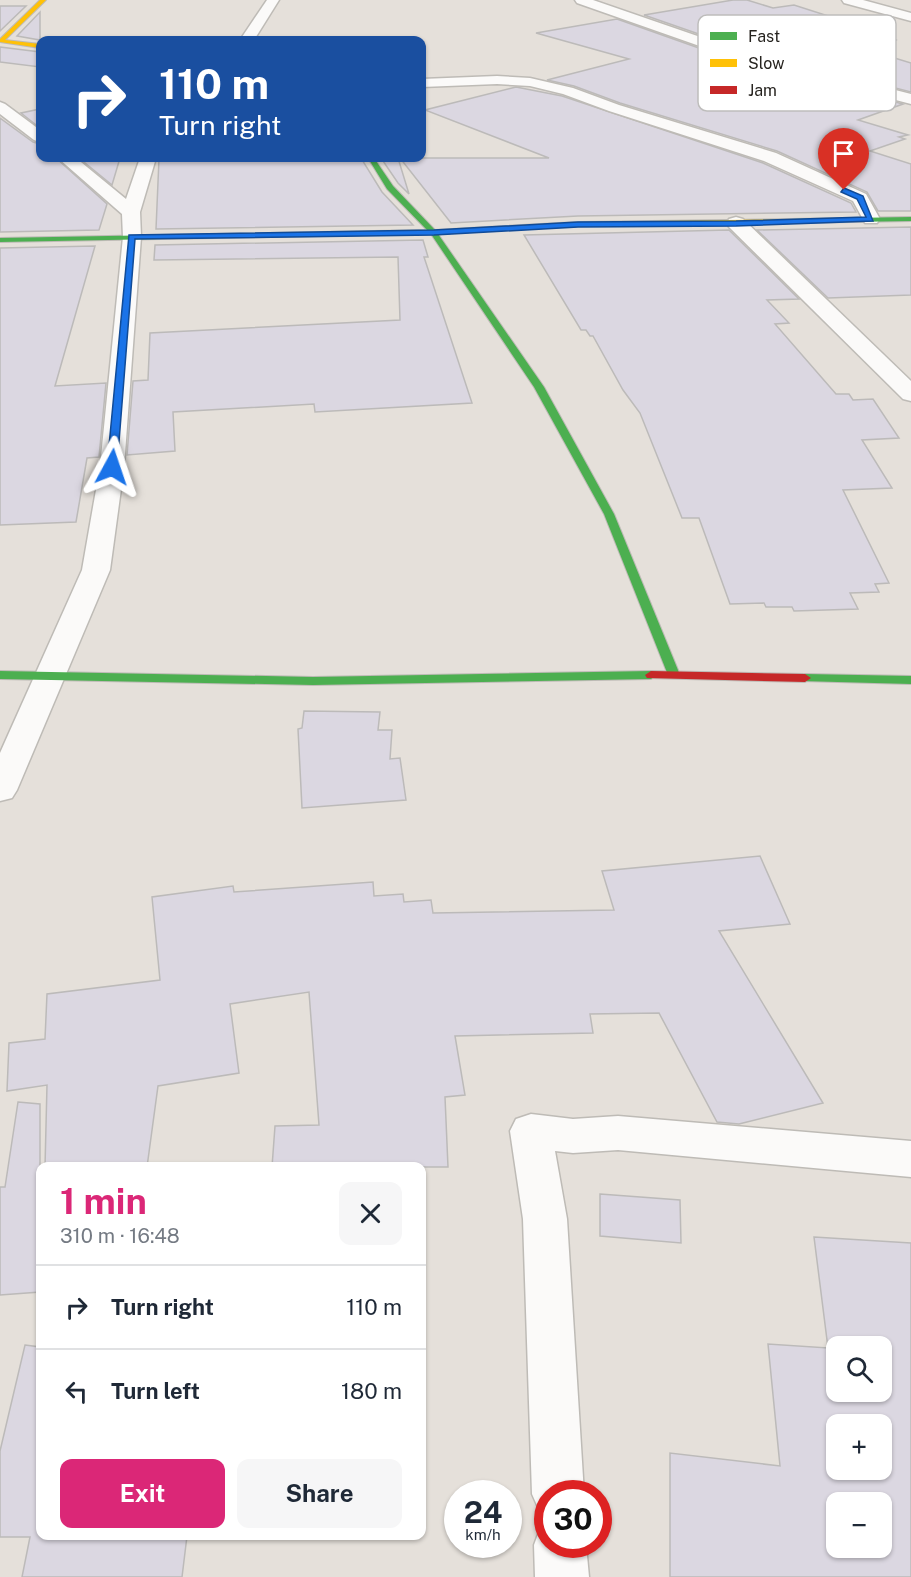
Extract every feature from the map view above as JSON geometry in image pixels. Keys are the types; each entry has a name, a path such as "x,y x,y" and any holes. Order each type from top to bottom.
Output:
{"street":[{"path":"1,41 43,0"},
{"path":"250,36 273,0"},
{"path":"581,0 698,41"},
{"path":"848,0 911,17"},
{"path":"1,41 36,45"},
{"path":"426,83 497,80 530,82 568,91 614,108 770,157 860,198 871,219"},
{"path":"896,95 911,99"},
{"path":"0,107 36,134"},
{"path":"71,162 131,212"},
{"path":"0,790 96,570 112,467 132,237 131,212 147,162"},
{"path":"374,162 390,187 434,232 539,387 609,514 674,675"},
{"path":"0,240 434,232 578,224 911,219"},
{"path":"736,223 911,394"},
{"path":"0,675 313,681 674,675 911,680"},
{"path":"557,1480 545,1219 531,1131 573,1136 618,1133 911,1159"},
{"path":"561,1558 562,1577"}],"building":[{"path":"733,0 747,0 773,8 794,5 825,15 698,15 698,34 644,15"},
{"path":"0,6 26,6 0,31"},
{"path":"40,12 40,36 36,36 36,39 17,36"},
{"path":"617,19 698,48 698,111 883,111 858,120 908,135 899,137 905,139 870,151 911,164 911,211 878,211 867,192 777,151 620,103 574,86 547,80 629,59 536,33"},
{"path":"0,47 36,52 36,66 0,62"},
{"path":"896,58 911,63 911,92 896,88"},
{"path":"516,87 562,96 763,163 851,203 856,212 578,216 451,223 403,162 426,162 426,158 549,158 426,110"},
{"path":"36,110 36,125 21,113"},
{"path":"0,118 36,143 36,162 60,162 107,204 99,230 0,232"},
{"path":"84,162 119,162 112,185"},
{"path":"159,162 363,162 382,192 413,225 156,229"},
{"path":"384,162 399,162 409,194 398,183"},
{"path":"911,227 911,295 828,298 757,230"},
{"path":"729,230 799,299 767,300 789,323 775,324 836,394 849,394 853,400 873,399 899,438 862,440 892,488 843,490 889,583 875,584 879,592 850,593 858,609 794,611 792,607 766,607 764,603 730,604 699,518 682,518 640,413 623,390 593,336 590,336 586,330 581,330 524,235"},
{"path":"423,240 428,257 424,257 472,403 315,412 314,404 173,412 175,451 127,455 133,381 148,380 150,333 400,320 398,257 154,260 155,245"},
{"path":"95,246 55,386 106,383 99,457 87,458 76,522 0,525 0,248"},
{"path":"304,711 380,712 378,730 392,730 390,759 400,758 406,800 302,808 298,729 302,728"},
{"path":"760,856 790,924 719,931 823,1103 739,1124 717,1122 659,1013 590,1014 593,1033 455,1036 465,1095 445,1097 448,1167 426,1167 426,1162 272,1162 275,1126 319,1125 309,992 230,1004 239,1073 158,1086 148,1162 45,1162 47,1085 7,1091 9,1043 45,1039 47,994 160,980 152,897 233,886 234,892 373,882 374,896 403,894 404,902 431,900 433,913 614,910 602,871"},
{"path":"18,1102 40,1104 40,1162 36,1162 36,1292 0,1295 0,1187 5,1187"},
{"path":"600,1194 680,1200 681,1243 600,1236"},
{"path":"814,1237 911,1243 911,1577 670,1577 670,1453 780,1466 768,1344 826,1348 826,1402 892,1402 892,1336 826,1336"},
{"path":"25,1345 36,1346 36,1540 187,1540 182,1577 22,1577 30,1537 0,1537 0,1451"}],"traffic: fast":[{"path":"374,162 390,187 433,232 539,387 609,514 674,675"},
{"path":"791,221 911,219"},
{"path":"0,240 433,232 504,228"},
{"path":"0,675 313,681 651,675"},
{"path":"805,678 911,680"}],"traffic: slow":[{"path":"1,41 43,0"},
{"path":"1,41 36,45"},
{"path":"504,228 578,224 791,221"}],"traffic: jam":[{"path":"651,675 805,678"}],"route":[{"path":"112,467 132,237 434,232 578,224 871,219 860,198 844,190"}]}
